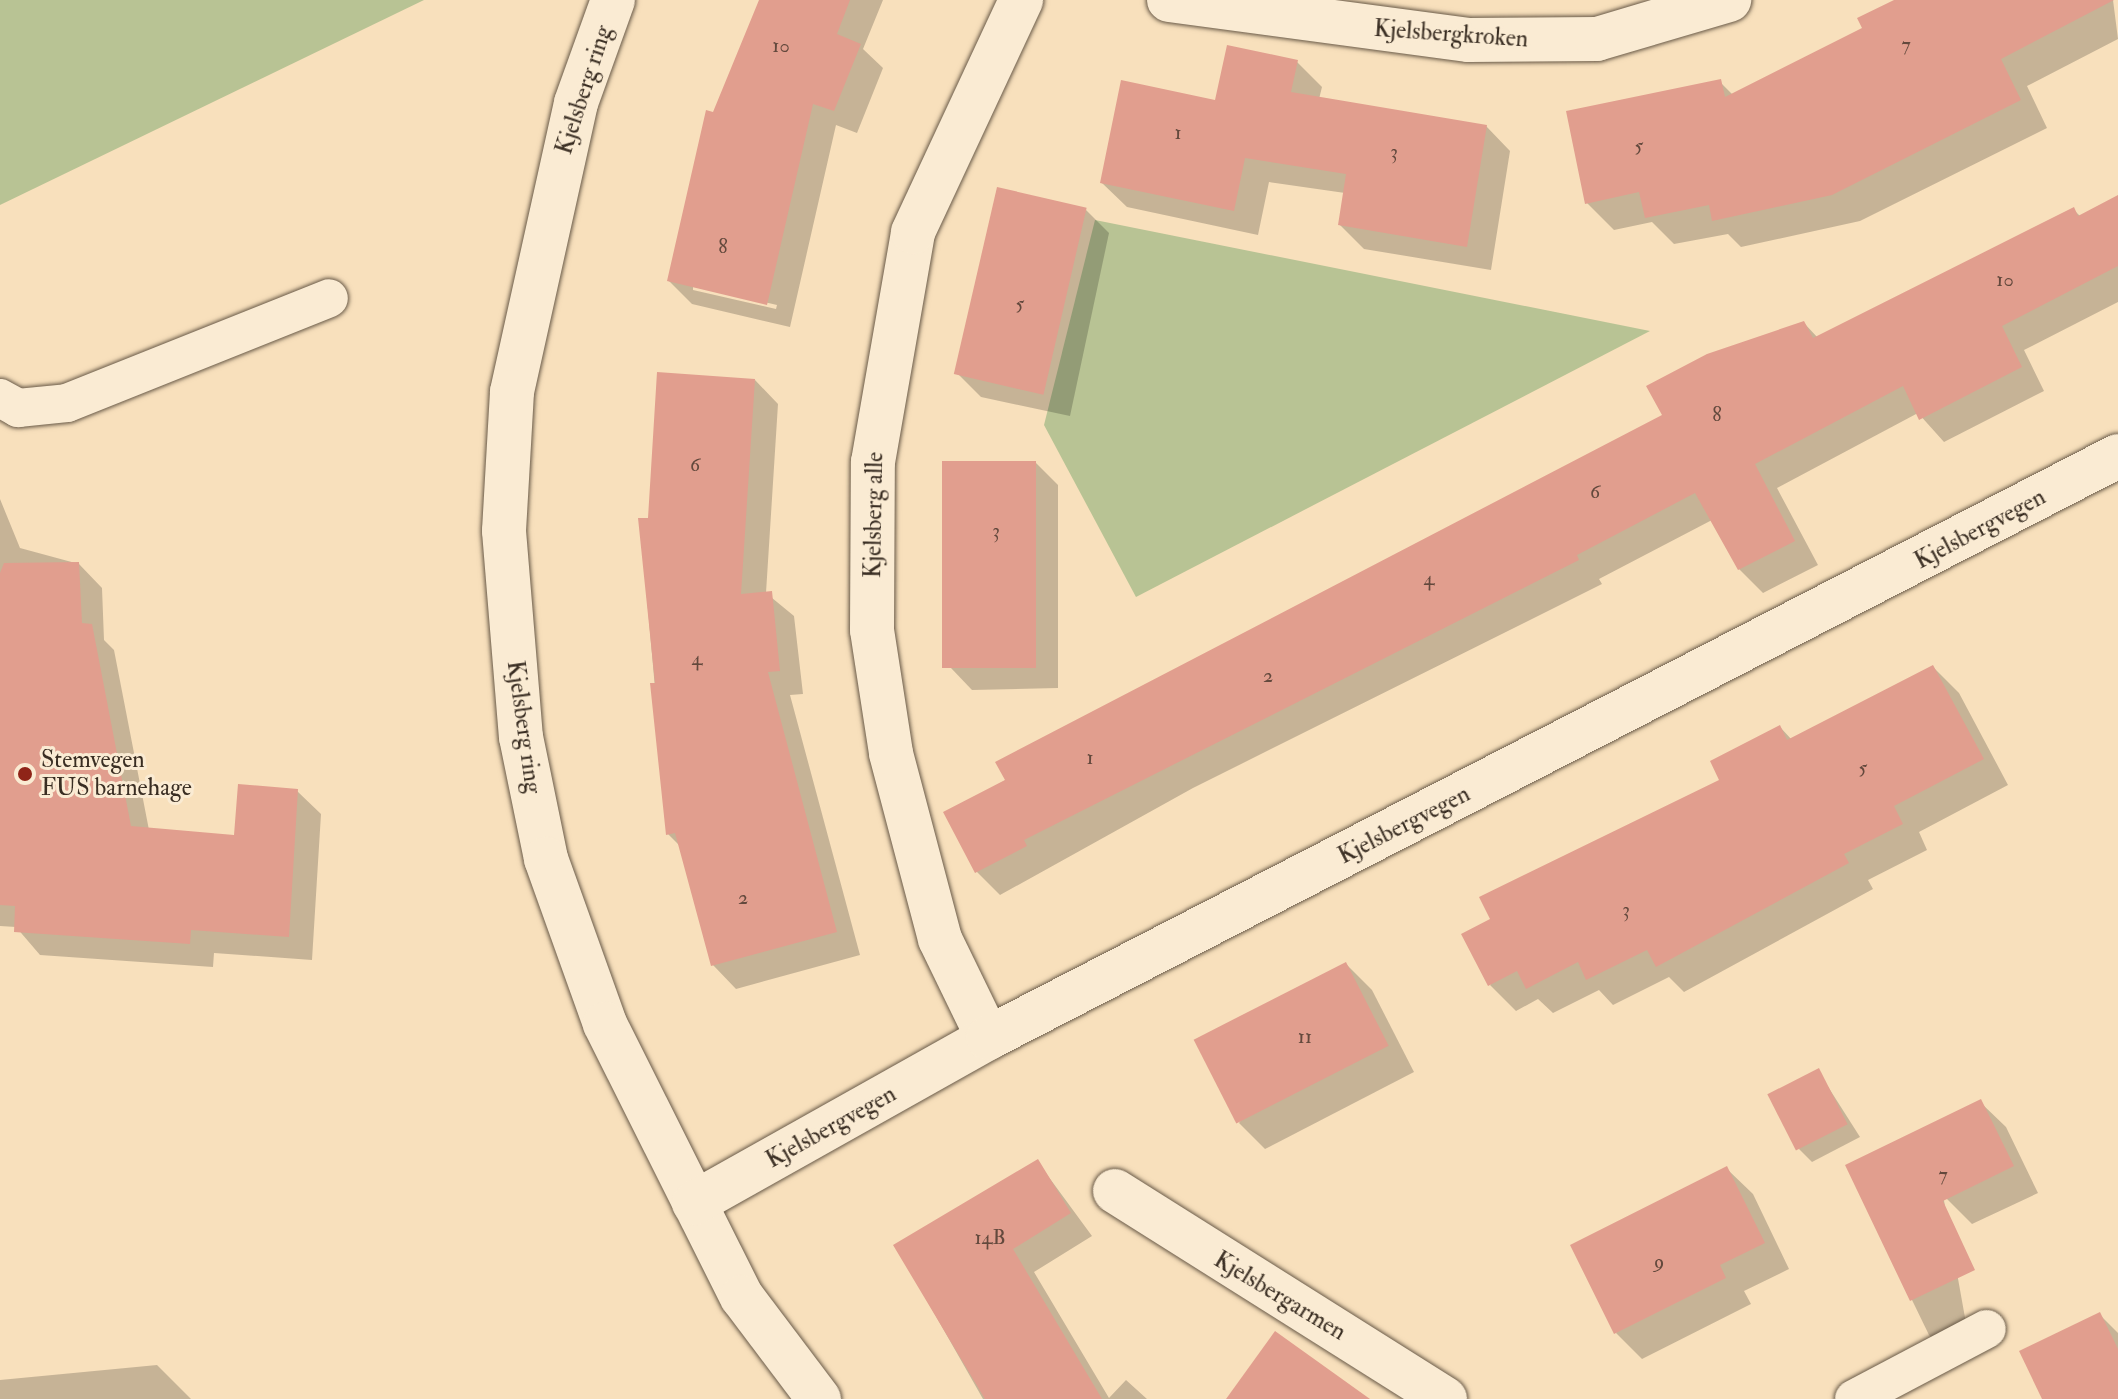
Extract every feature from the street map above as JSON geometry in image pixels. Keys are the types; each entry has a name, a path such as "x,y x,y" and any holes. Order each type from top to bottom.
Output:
{"street":[{"name":"Kjelsberg ring","path":"613,0 576,103 543,235 512,392 504,531 521,737 546,859 605,1024 742,1297 819,1399"},
{"name":"Kjelsberg alle","path":"988,1038 940,939 894,768 872,630 873,462 913,232 1021,0"},
{"name":"Kjelsbergkroken","path":"1169,0 1469,40 1597,39 1729,0"},
{"name":"Kjelsbergvegen","path":"694,1203 988,1038 2118,456"},
{"name":"Kjelsbergarmen","path":"1115,1191 1445,1399"}],"lane":[{"path":"0,398 18,408 67,403 329,298"},
{"path":"1854,1399 1987,1329"}],"green space":[{"path":"0,0 424,0 0,205"},
{"path":"1095,220 1650,331 1136,597 1044,425"}],"building":[{"path":"759,0 850,0 837,34 861,44 834,111 813,104 767,305 667,281 706,110 713,112"},
{"path":"1894,0 2114,0 2001,59 2021,100 1832,195 1712,221 1709,205 1645,218 1639,192 1585,204 1566,111 1721,79 1725,97 1862,28 1857,18"},
{"path":"1227,45 1298,60 1291,92 1487,125 1467,247 1338,225 1346,174 1245,158 1234,211 1100,183 1121,80 1215,100"},
{"path":"997,187 1087,208 1043,395 954,374"},
{"path":"2118,195 2118,266 2002,326 2022,367 1919,420 1903,386 1755,464 1795,541 1738,570 1695,493 1577,555 1579,560 1024,840 1027,846 975,873 943,812 1005,780 995,762 1662,415 1646,386 1707,354 1804,321 1813,338 2074,207 2078,216"},
{"path":"657,372 755,379 741,594 772,591 780,671 768,672 837,932 711,966 675,833 666,835 650,683 655,683 638,518 648,518"},
{"path":"942,461 1036,461 1036,668 942,668"},
{"path":"79,562 82,623 92,624 131,826 234,835 238,784 298,789 289,937 191,930 190,944 14,932 15,906 0,905 0,573 4,563"},
{"path":"1933,665 1984,759 1894,806 1903,824 1844,854 1849,863 1656,967 1647,950 1586,980 1578,962 1526,989 1517,971 1488,986 1461,934 1490,919 1479,897 1719,780 1710,761 1780,725 1787,740"},
{"path":"1346,962 1389,1046 1236,1123 1194,1040"},
{"path":"1819,1068 1848,1124 1796,1150 1767,1094"},
{"path":"1981,1099 2014,1166 1943,1201 1975,1270 1910,1301 1845,1165"},
{"path":"1038,1159 1071,1213 1013,1249 1102,1399 985,1399 893,1245"},
{"path":"1727,1166 1765,1243 1720,1265 1726,1278 1614,1334 1570,1245"},
{"path":"2100,1312 2118,1349 2118,1399 2042,1399 2019,1351"},
{"path":"1275,1331 1370,1399 1226,1399"}],"place":[{"name":"Stemvegen FUS barnehage","path":"25,774"}]}
